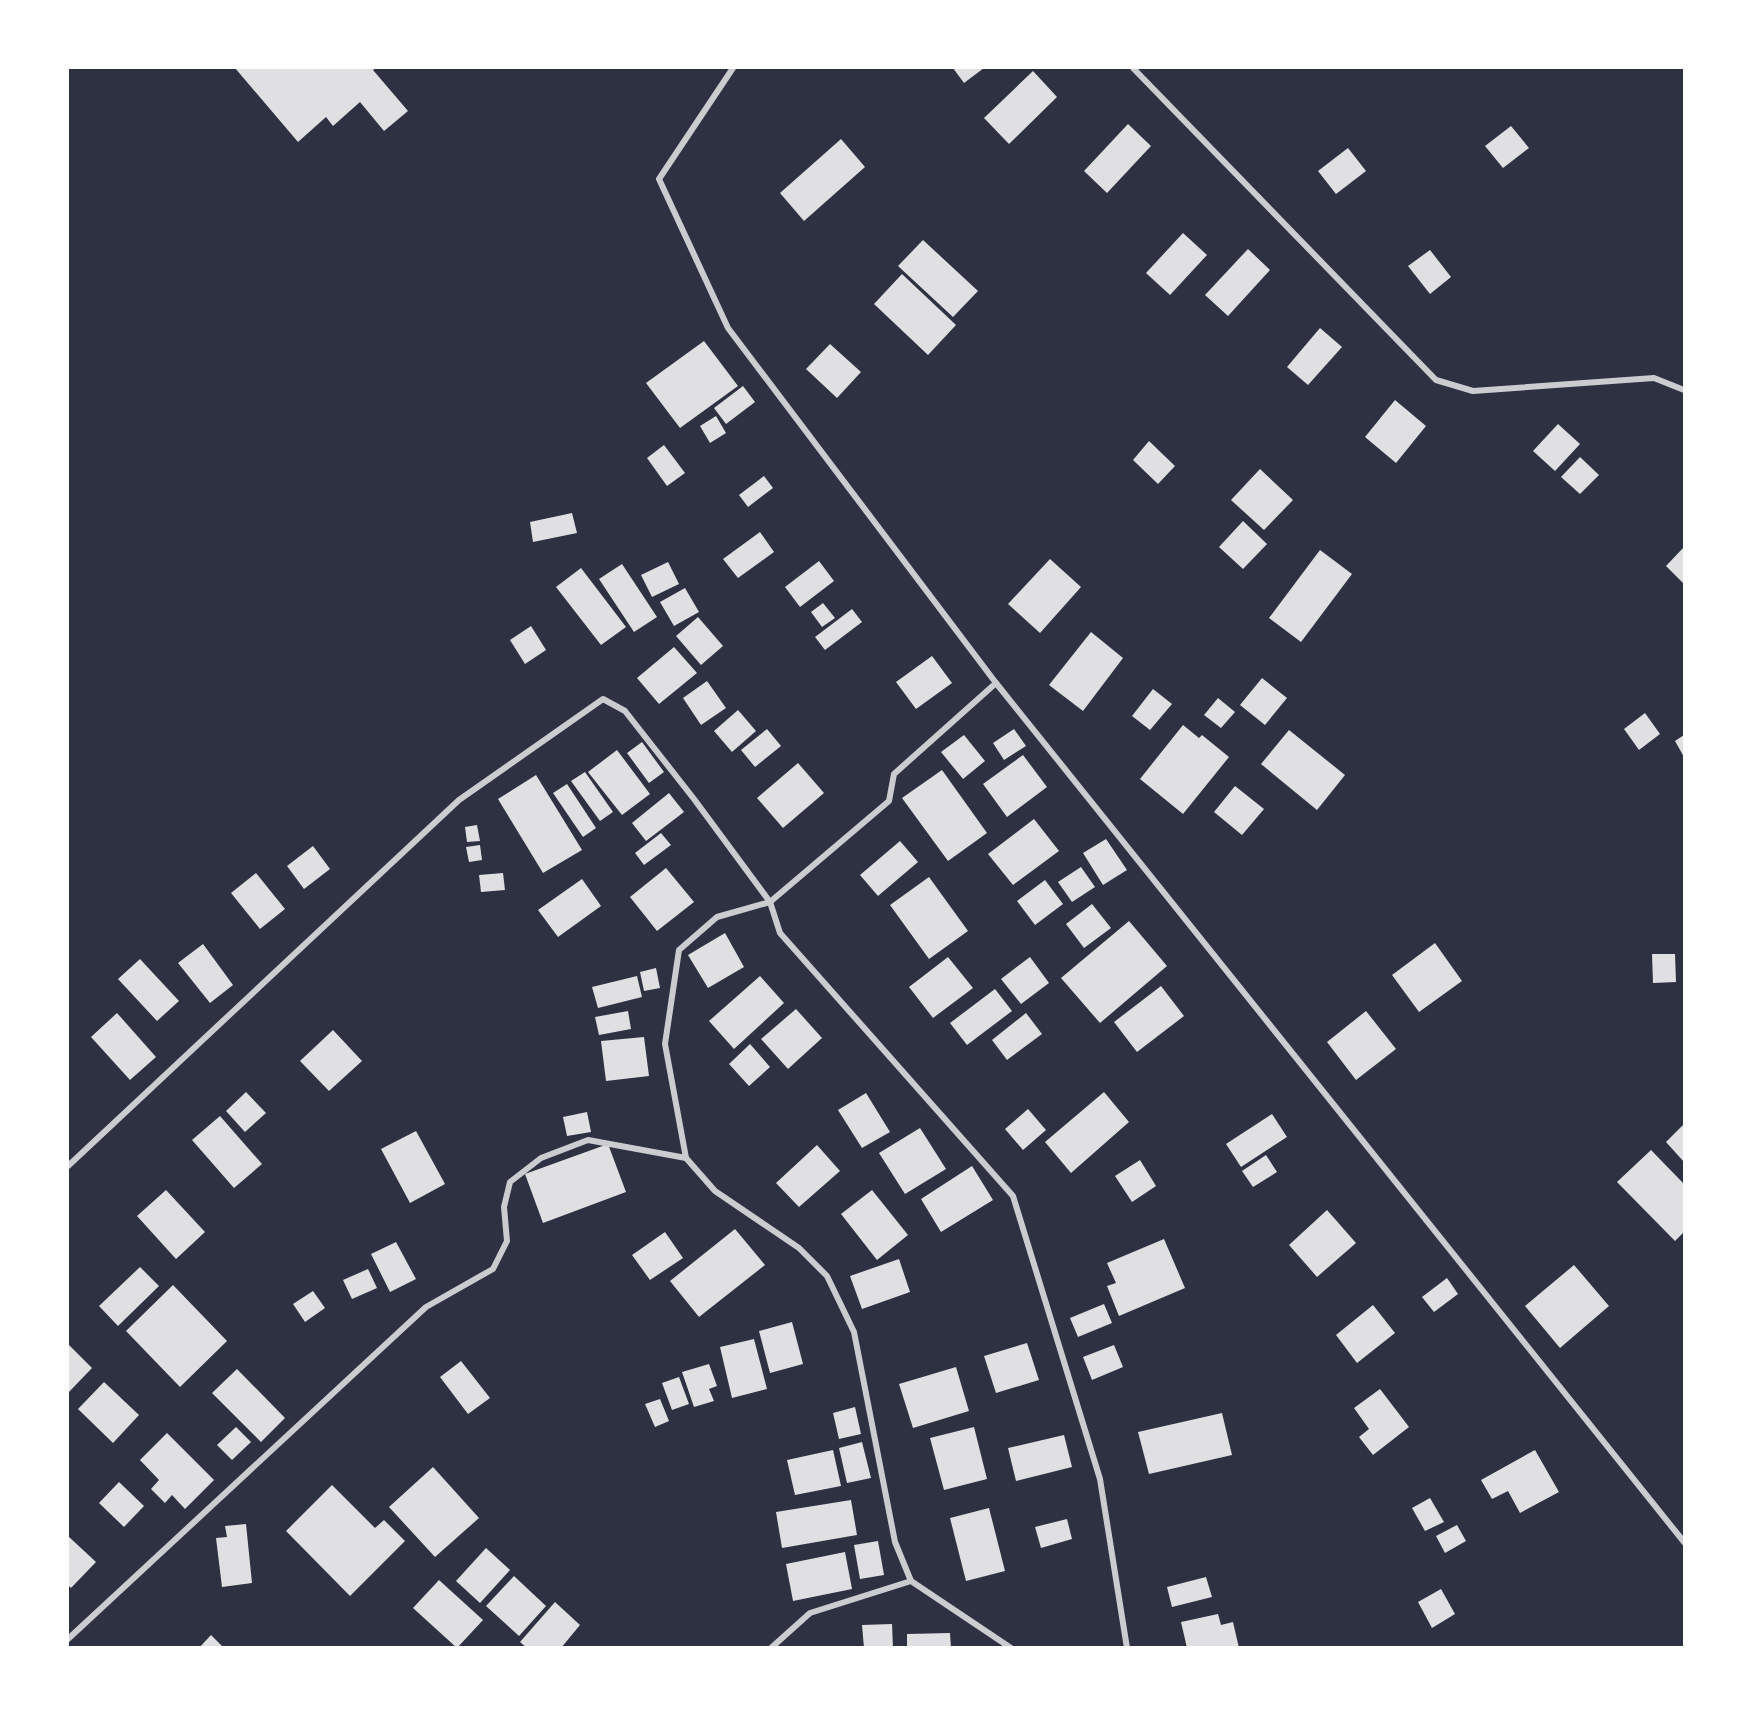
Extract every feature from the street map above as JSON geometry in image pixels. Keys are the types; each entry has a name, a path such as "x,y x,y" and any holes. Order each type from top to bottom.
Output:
{"street":[{"path":"734,68 658,179 728,328 996,683 1684,1542"},
{"path":"1133,68 1436,380 1473,391 1654,378 1684,390"},
{"path":"996,683 894,774 889,801 771,902 717,917 679,950 665,1044 686,1158 715,1191 799,1248 827,1276 854,1332 895,1542 911,1581 1011,1647"},
{"path":"68,1166 459,800 603,699 625,711 771,902 780,933 1013,1196 1100,1479 1127,1647"},
{"path":"68,1639 426,1307 493,1269 507,1241 504,1207 510,1182 541,1158 588,1140 686,1158"},
{"path":"771,1647 810,1613 911,1581"}],"building":[{"path":"235,68 376,68 373,70 408,111 384,131 360,102 333,126 326,117 298,142"},
{"path":"953,68 984,68 964,83"},
{"path":"1033,71 1057,97 1009,144 984,118"},
{"path":"1128,124 1151,146 1107,193 1084,171"},
{"path":"1511,126 1529,148 1503,168 1485,146"},
{"path":"841,139 865,167 804,221 780,193"},
{"path":"1348,148 1366,171 1336,194 1318,171"},
{"path":"1183,233 1207,255 1170,295 1146,273"},
{"path":"923,240 978,291 953,317 898,266"},
{"path":"1248,249 1270,270 1228,316 1205,295"},
{"path":"1430,250 1451,277 1430,294 1408,266"},
{"path":"902,274 956,325 928,355 874,304"},
{"path":"1320,328 1342,347 1308,385 1287,367"},
{"path":"704,341 738,386 680,428 646,383"},
{"path":"830,344 861,372 837,398 806,369"},
{"path":"743,386 755,402 726,424 714,408"},
{"path":"1395,400 1426,426 1396,463 1365,437"},
{"path":"716,416 726,433 710,443 700,426"},
{"path":"1558,424 1580,444 1555,471 1533,451"},
{"path":"1149,441 1175,466 1158,484 1133,460"},
{"path":"664,445 685,473 667,486 647,458"},
{"path":"1580,457 1599,475 1580,494 1561,477"},
{"path":"1260,469 1293,500 1264,530 1231,500"},
{"path":"764,476 773,488 748,507 739,495"},
{"path":"572,513 577,533 533,542 530,522"},
{"path":"1243,521 1267,544 1243,569 1219,547"},
{"path":"760,532 774,552 738,578 723,559"},
{"path":"1684,547 1684,584 1666,566"},
{"path":"1320,550 1352,574 1301,642 1269,618"},
{"path":"1050,559 1081,587 1040,633 1008,604"},
{"path":"819,561 834,581 800,607 785,587"},
{"path":"668,562 679,584 652,597 641,575"},
{"path":"622,564 657,617 634,632 599,579"},
{"path":"581,568 626,627 601,645 556,587"},
{"path":"685,588 699,612 674,626 660,602"},
{"path":"823,603 835,618 822,627 811,612"},
{"path":"852,609 862,622 825,650 815,637"},
{"path":"698,617 723,646 701,665 676,636"},
{"path":"531,626 546,650 525,664 510,640"},
{"path":"1091,632 1123,658 1083,711 1049,685"},
{"path":"674,647 697,673 659,704 637,678"},
{"path":"932,656 952,683 916,709 896,682"},
{"path":"1262,678 1287,698 1265,725 1240,705"},
{"path":"707,681 726,708 701,725 683,698"},
{"path":"1153,689 1172,704 1150,730 1132,716"},
{"path":"1218,698 1235,712 1221,728 1204,715"},
{"path":"738,710 756,731 732,752 714,731"},
{"path":"1645,713 1660,734 1639,750 1624,729"},
{"path":"1183,725 1199,738 1202,735 1229,757 1183,814 1140,779"},
{"path":"767,729 781,746 755,767 741,750"},
{"path":"1014,729 1026,746 1004,760 993,743"},
{"path":"1289,730 1345,775 1317,810 1261,764"},
{"path":"964,735 985,761 963,779 941,752"},
{"path":"1684,735 1684,757 1675,741"},
{"path":"642,742 664,772 649,783 627,753"},
{"path":"617,750 650,794 622,815 588,772"},
{"path":"1023,755 1047,787 1007,817 983,784"},
{"path":"798,763 824,793 783,828 757,798"},
{"path":"942,770 987,833 948,861 902,798"},
{"path":"585,772 613,812 600,821 571,781"},
{"path":"536,775 582,850 543,873 498,799"},
{"path":"567,784 596,828 583,837 553,793"},
{"path":"1235,786 1264,809 1242,835 1214,812"},
{"path":"669,793 684,812 646,841 632,823"},
{"path":"1034,819 1059,851 1013,885 988,854"},
{"path":"477,825 480,841 467,842 465,827"},
{"path":"661,833 671,845 644,865 635,853"},
{"path":"1106,839 1127,870 1103,885 1083,853"},
{"path":"900,841 918,862 878,896 860,875"},
{"path":"480,845 482,860 469,862 466,847"},
{"path":"313,846 330,869 304,889 287,866"},
{"path":"1081,867 1095,887 1072,902 1058,882"},
{"path":"666,868 694,902 657,931 630,897"},
{"path":"256,873 285,909 260,929 231,893"},
{"path":"503,873 505,890 481,892 479,875"},
{"path":"929,877 968,931 929,959 890,905"},
{"path":"582,879 601,906 558,937 538,910"},
{"path":"1045,880 1063,904 1035,925 1017,901"},
{"path":"1092,904 1111,928 1084,948 1066,924"},
{"path":"1129,921 1167,966 1100,1023 1061,978"},
{"path":"725,933 744,967 708,988 688,955"},
{"path":"1435,943 1462,981 1419,1012 1392,975"},
{"path":"203,944 233,985 210,1003 178,963"},
{"path":"1652,954 1675,954 1676,982 1653,983"},
{"path":"948,957 973,988 933,1018 909,987"},
{"path":"1030,957 1049,983 1021,1004 1001,979"},
{"path":"140,959 179,1001 157,1021 118,979"},
{"path":"656,968 660,988 644,991 640,972"},
{"path":"637,976 642,997 598,1008 592,987"},
{"path":"760,976 784,1003 734,1049 709,1021"},
{"path":"1161,986 1184,1016 1137,1052 1114,1022"},
{"path":"995,989 1012,1011 967,1045 950,1023"},
{"path":"796,1009 822,1038 788,1069 761,1039"},
{"path":"628,1011 631,1029 599,1035 595,1017"},
{"path":"1366,1011 1396,1049 1356,1080 1327,1042"},
{"path":"117,1013 156,1057 130,1080 91,1037"},
{"path":"1026,1013 1042,1034 1007,1060 992,1040"},
{"path":"333,1030 362,1061 329,1091 300,1061"},
{"path":"644,1037 649,1076 606,1081 601,1041"},
{"path":"750,1044 770,1067 749,1086 729,1064"},
{"path":"246,1092 266,1113 245,1132 226,1111"},
{"path":"1104,1092 1129,1122 1071,1173 1045,1142"},
{"path":"866,1093 890,1132 862,1148 838,1110"},
{"path":"1028,1109 1046,1130 1023,1150 1005,1129"},
{"path":"587,1112 591,1132 567,1136 563,1117"},
{"path":"1272,1114 1287,1137 1241,1167 1226,1144"},
{"path":"220,1116 262,1164 234,1188 192,1140"},
{"path":"1684,1124 1684,1162 1666,1142"},
{"path":"920,1128 946,1169 905,1194 879,1153"},
{"path":"416,1131 445,1184 410,1203 381,1149"},
{"path":"608,1144 626,1192 543,1223 525,1174"},
{"path":"817,1145 840,1171 799,1207 776,1183"},
{"path":"1651,1150 1684,1184 1684,1232 1675,1241 1617,1182"},
{"path":"1266,1155 1277,1172 1253,1187 1242,1171"},
{"path":"1140,1160 1156,1186 1132,1202 1115,1176"},
{"path":"972,1166 993,1200 941,1232 921,1199"},
{"path":"166,1190 205,1232 176,1259 137,1216"},
{"path":"872,1190 908,1235 877,1260 841,1214"},
{"path":"1327,1210 1356,1243 1317,1277 1289,1245"},
{"path":"735,1229 765,1265 699,1317 670,1281"},
{"path":"665,1232 683,1258 650,1280 632,1255"},
{"path":"1164,1239 1185,1288 1119,1316 1107,1286 1116,1283 1107,1263"},
{"path":"396,1242 416,1279 390,1292 371,1254"},
{"path":"899,1259 910,1292 862,1309 850,1276"},
{"path":"1574,1265 1609,1306 1560,1348 1525,1306"},
{"path":"140,1267 159,1286 118,1326 99,1306"},
{"path":"368,1269 377,1288 352,1299 343,1280"},
{"path":"1447,1278 1458,1294 1434,1312 1422,1297"},
{"path":"173,1285 227,1341 180,1387 126,1331"},
{"path":"313,1291 325,1308 305,1322 293,1304"},
{"path":"1104,1304 1112,1323 1078,1337 1070,1318"},
{"path":"1373,1305 1395,1333 1357,1363 1336,1335"},
{"path":"792,1322 803,1364 770,1373 759,1331"},
{"path":"754,1339 767,1389 732,1398 720,1347"},
{"path":"1027,1343 1039,1380 996,1393 984,1356"},
{"path":"68,1344 92,1368 68,1393"},
{"path":"1114,1345 1123,1367 1092,1380 1083,1357"},
{"path":"461,1361 490,1398 468,1414 440,1377"},
{"path":"709,1364 717,1386 709,1389 714,1401 694,1407 682,1372"},
{"path":"956,1367 969,1411 913,1428 899,1384"},
{"path":"237,1369 285,1418 261,1442 212,1393"},
{"path":"679,1377 689,1404 672,1410 662,1383"},
{"path":"104,1382 139,1415 113,1443 78,1409"},
{"path":"1380,1389 1409,1427 1373,1455 1359,1437 1369,1429 1354,1408"},
{"path":"660,1399 669,1421 655,1427 645,1404"},
{"path":"855,1407 861,1434 839,1439 833,1413"},
{"path":"1222,1413 1232,1455 1149,1474 1138,1432"},
{"path":"236,1427 251,1442 232,1460 217,1445"},
{"path":"974,1427 987,1479 944,1490 930,1438"},
{"path":"167,1433 214,1480 185,1509 172,1495 165,1503 151,1489 159,1480 140,1460"},
{"path":"1064,1435 1072,1467 1016,1481 1008,1448"},
{"path":"862,1442 871,1478 847,1483 839,1448"},
{"path":"833,1450 841,1486 795,1495 787,1460"},
{"path":"1535,1450 1559,1492 1520,1513 1508,1491 1492,1499 1481,1480"},
{"path":"433,1467 479,1518 435,1557 389,1507"},
{"path":"119,1482 144,1506 124,1527 99,1503"},
{"path":"332,1485 375,1528 384,1520 405,1541 350,1596 286,1531"},
{"path":"1430,1498 1444,1522 1425,1531 1412,1508"},
{"path":"851,1500 857,1535 782,1548 776,1512"},
{"path":"989,1508 1005,1571 966,1581 950,1518"},
{"path":"1067,1519 1072,1539 1041,1548 1035,1527"},
{"path":"246,1524 252,1583 222,1587 216,1538 227,1537 225,1526"},
{"path":"1457,1525 1466,1541 1445,1553 1436,1536"},
{"path":"68,1536 96,1562 71,1588 68,1585"},
{"path":"878,1541 884,1575 860,1579 854,1545"},
{"path":"486,1548 510,1570 480,1603 456,1581"},
{"path":"845,1552 852,1589 793,1601 786,1564"},
{"path":"514,1576 546,1606 519,1636 486,1606"},
{"path":"1206,1577 1212,1597 1172,1607 1167,1587"},
{"path":"439,1580 483,1620 457,1648 413,1608"},
{"path":"1441,1589 1455,1614 1432,1628 1418,1602"},
{"path":"555,1602 580,1625 561,1648 527,1648 520,1642"},
{"path":"1218,1614 1221,1625 1233,1622 1239,1648 1187,1648 1181,1622"},
{"path":"892,1624 893,1648 864,1648 862,1625"},
{"path":"950,1633 951,1648 907,1648 907,1634"},
{"path":"211,1635 224,1648 199,1648"}]}
